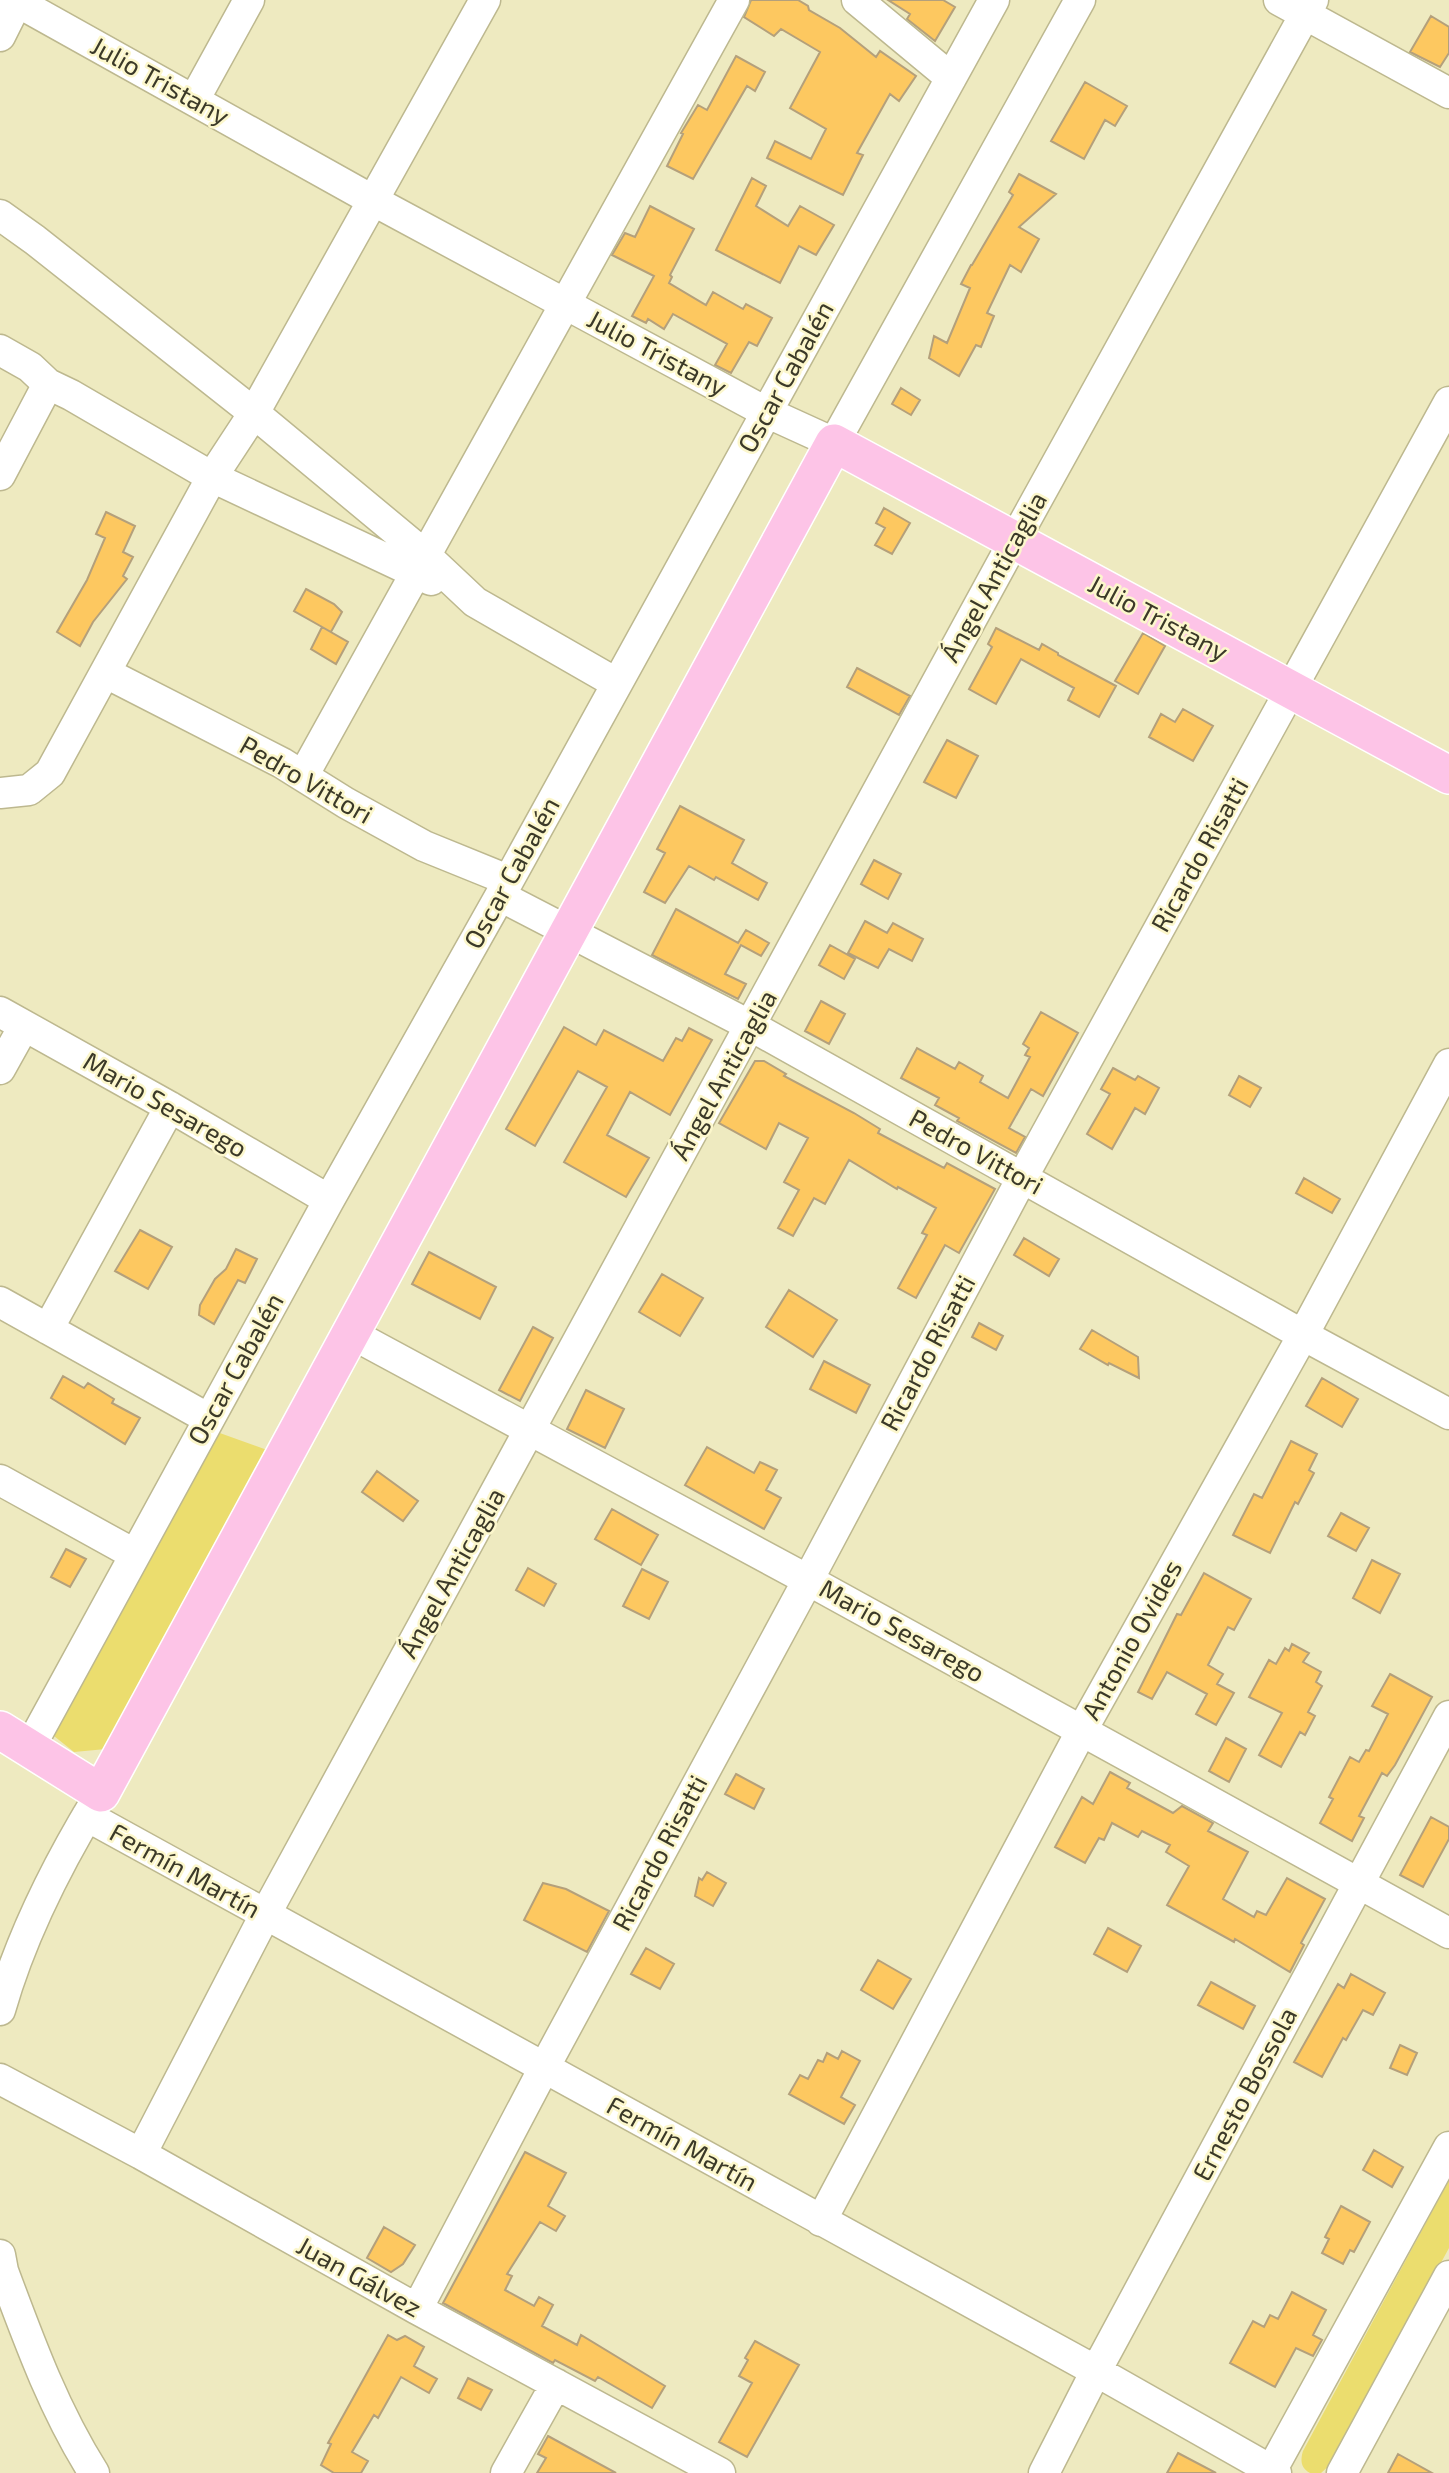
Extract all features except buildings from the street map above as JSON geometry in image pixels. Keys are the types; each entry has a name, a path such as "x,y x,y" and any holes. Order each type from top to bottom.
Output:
{"main road":[{"name":"Julio Tristany","path":"834,443 1449,775"},
{"path":"94,1805 834,443"},
{"name":"Fermín Martín","path":"15,1738 94,1805"}],"street":[{"path":"194,100 249,0"},
{"path":"0,793 29,790 50,773 212,477 254,413 485,0"},
{"path":"303,776 734,0"},
{"path":"857,0 951,78"},
{"name":"Oscar Cabalén","path":"15,1738 134,1554 994,0"},
{"path":"834,443 1080,0"},
{"path":"0,36 17,1"},
{"name":"Julio Tristany","path":"17,1 374,201 766,412 834,443"},
{"path":"1299,5 1449,93"},
{"name":"Ángel Anticaglia","path":"141,2154 265,1915 1014,541 1299,5"},
{"path":"0,215 254,413 420,563 475,602 616,683"},
{"path":"0,350 30,367 48,384 72,395 212,477 420,563"},
{"path":"0,475 48,384"},
{"name":"Ricardo Risatti","path":"417,2309 1022,1178 1449,402"},
{"name":"Pedro Vittori","path":"106,673 282,763 346,803 504,888 569,933 751,1026 1449,1414"},
{"path":"0,1069 12,1019"},
{"name":"Mario Sesarego","path":"12,1019 329,1200"},
{"name":"Antonio Ovides","path":"821,2221 1082,1730 1303,1335 1449,1064"},
{"path":"48,1329 170,1107"},
{"path":"0,1302 209,1419"},
{"name":"Mario Sesarego","path":"352,1334 808,1580 1449,1933"},
{"path":"0,1480 134,1554"},
{"name":"Ernesto Bossola","path":"1044,2473 1096,2371 1449,1716"},
{"path":"0,2010 20,1948 51,1881 94,1805"},
{"name":"Fermín Martín","path":"94,1805 265,1915 1096,2371 1273,2472"},
{"name":"Juan Gálvez","path":"0,2079 720,2473"},
{"path":"1273,2472 1449,2147"},
{"path":"0,2255 3,2271 44,2378 80,2451 94,2473"},
{"path":"1342,2473 1449,2276"},
{"path":"506,2473 556,2384"}],"shaded area":[{"path":"217,1432 270,1451 106,1749 74,1752 54,1736 52,1723"},
{"path":"1449,2180 1449,2248 1332,2463 1321,2473 1310,2473 1302,2464 1303,2451"}]}
